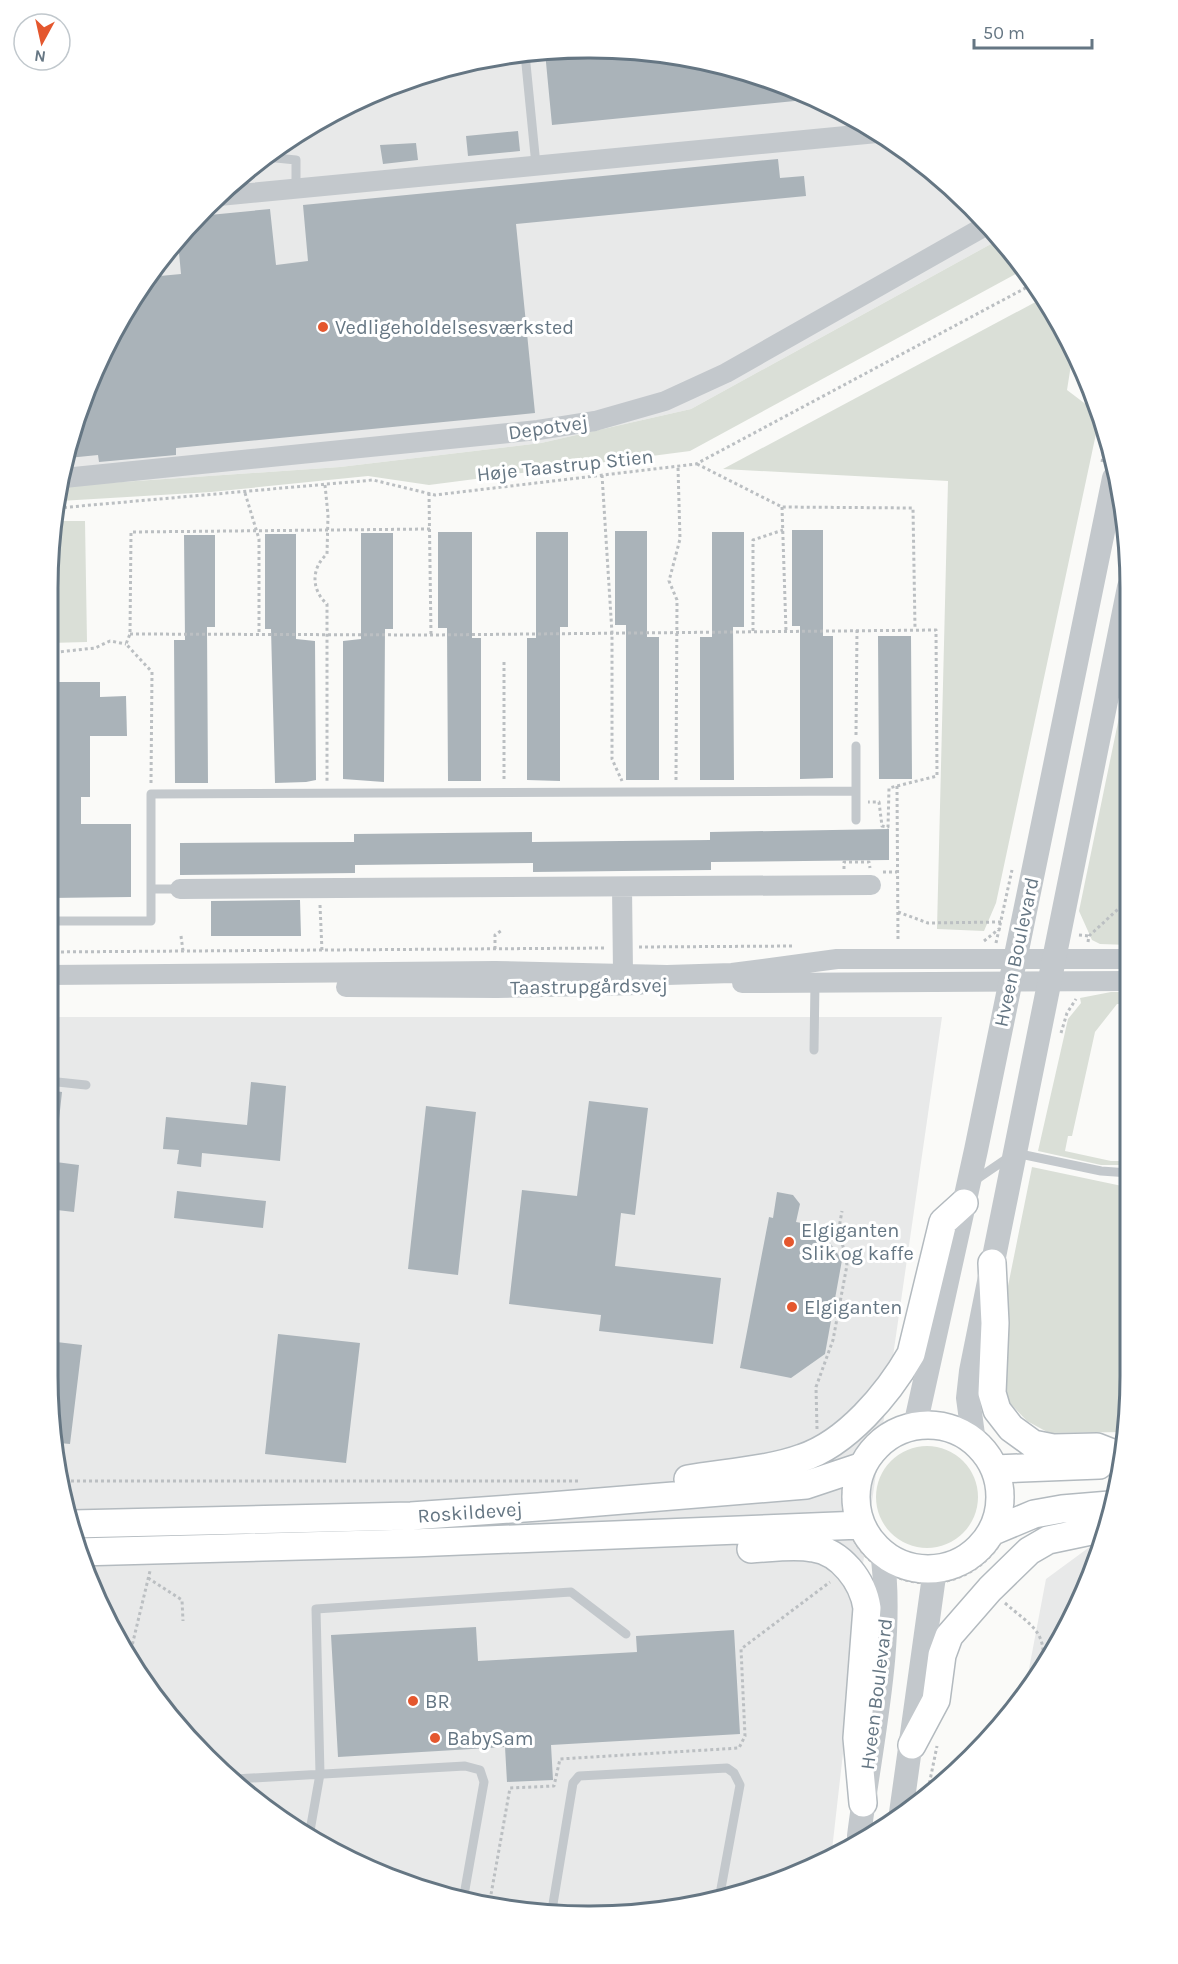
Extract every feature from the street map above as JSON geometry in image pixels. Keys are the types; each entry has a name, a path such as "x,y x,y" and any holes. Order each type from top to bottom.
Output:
{"main road":[{"path":"650,1498 676,1481 800,1459 829,1445 870,1408 903,1368 911,1354 943,1222 966,1195"},
{"path":"992,1263 995,1323 992,1393 997,1410 1011,1428 1033,1444 1053,1448 1097,1447 1113,1453"},
{"path":"863,1803 857,1738 867,1608 861,1587 856,1495 849,1471 884,1440 916,1419 956,1431 973,1433 1002,1464 1111,1464"},
{"path":"1000,1528 1002,1464"},
{"name":"Roskildevej","path":"80,1524 411,1516 806,1485 849,1471"},
{"path":"545,1537 746,1549 813,1547 834,1557 860,1545 934,1576 967,1557 1000,1528 1043,1512 1102,1506"},
{"path":"912,1745 936,1700 942,1655 949,1636 990,1589 1029,1551 1048,1540 1096,1530"},
{"name":"Roskildevej","path":"89,1552 412,1544 545,1537 737,1532 860,1545"}],"street":[{"path":"234,195 861,134"},
{"name":"Depotvej","path":"71,477 538,430 595,421 665,401 726,373 979,230"},
{"name":"Hveen Boulevard","path":"916,1419 966,1195 1111,495"},
{"name":"Hveen Boulevard","path":"973,1433 968,1398 971,1371 1120,632"},
{"path":"180,889 871,885"},
{"name":"Taastrupgårdsvej","path":"622,887 623,973"},
{"name":"Taastrupgårdsvej","path":"58,975 495,971 732,973 810,954 898,959 1014,958 1052,970 1120,980"},
{"name":"Taastrupgårdsvej","path":"58,987 497,988 1009,982 1052,970 1120,960"},
{"name":"Hveen Boulevard","path":"860,1545 887,1594 885,1636 860,1831"},
{"name":"Hveen Boulevard","path":"903,1803 934,1576"}],"lane":[{"path":"526,62 536,165"},
{"path":"280,158 296,160 296,189"},
{"path":"856,746 856,820"},
{"path":"58,921 152,921 151,794 856,791"},
{"path":"151,889 180,889"},
{"path":"810,954 815,983 814,1050"},
{"path":"58,1082 86,1085"},
{"path":"966,1195 1015,1153 1101,1171 1120,1172"},
{"path":"311,1826 320,1774 316,1609 572,1592 626,1634"},
{"path":"244,1778 465,1766 480,1770 484,1782 465,1890"},
{"path":"553,1904 573,1783 579,1776 727,1768 734,1773 740,1785 721,1888"}],"path":[{"name":"Høje Taastrup Stien","path":"65,507 373,480 429,493 696,464 1026,288"},
{"path":"696,464 782,507 912,508 915,628"},
{"path":"675,791 677,600 669,581 680,539 678,467"},
{"path":"602,475 612,633 612,759 624,785 624,791"},
{"path":"325,485 327,554 318,562 314,581 319,597 327,604 327,794"},
{"path":"245,492 257,530 259,634"},
{"path":"429,493 431,634"},
{"path":"782,507 786,631"},
{"path":"126,644 130,634 131,532 430,530"},
{"path":"753,632 753,540 783,530"},
{"path":"130,634 677,633 915,628 936,630 937,776 889,788 888,826 882,825 879,802 856,802"},
{"path":"856,746 857,629"},
{"path":"58,652 95,648 110,641 126,644 152,672 151,794"},
{"path":"504,662 504,793"},
{"path":"897,786 898,959"},
{"path":"320,888 322,951"},
{"path":"1089,936 1120,907"},
{"path":"898,912 928,923 1001,922"},
{"path":"980,944 999,929"},
{"path":"495,950 495,935 502,930"},
{"path":"181,936 183,952"},
{"path":"58,952 590,950 623,947 810,954"},
{"path":"829,1445 817,1428 815,1401 816,1387 833,1341 847,1265 839,1228 842,1211"},
{"path":"887,1423 946,1414 973,1433 988,1436 1014,1490 1000,1528"},
{"path":"849,1471 843,1499 860,1545 907,1580 970,1572"},
{"path":"849,1471 860,1545"},
{"path":"70,1481 592,1481"},
{"path":"491,1896 510,1788 554,1786 560,1759 739,1748 745,1736 741,1649 814,1596 860,1545"},
{"path":"132,1644 150,1571"},
{"path":"148,1578 182,1600 183,1622"},
{"path":"1005,1602 1039,1634 1044,1646"}],"shaded area":[{"path":"589,58 658,63 726,77 760,87 824,113 884,148 939,190 992,244 691,409 541,443 340,467 69,486 87,418 113,354 148,294 190,239 239,190 294,148 354,113 418,87 486,69 520,63"},
{"path":"992,244 1016,274 690,451 429,485 368,476 211,492 66,501 69,486 340,467 541,443 691,409"},
{"path":"1035,302 1065,354 1071,367 1067,390 1086,404 1096,434 996,903 984,931 937,929 948,481 723,469"},
{"path":"63,521 85,521 87,642 58,643 58,589"},
{"path":"1120,713 1120,945 1100,944 1092,940 1079,911"},
{"path":"1120,992 1120,1004 1117,1004 1095,1032 1072,1136 1068,1136 1065,1151 1120,1161 1120,1165 1101,1165 1038,1151 1068,1019 1081,1003 1080,998"},
{"path":"58,1017 942,1017 853,1633 852,1674 832,1846 760,1877 692,1895 658,1901 589,1906 520,1901 452,1887 418,1877 354,1851 324,1834 294,1816 239,1774 190,1725 148,1670 113,1610 87,1546 77,1512 63,1444 58,1375"},
{"path":"1032,1167 1120,1186 1120,1375 1116,1432 1049,1433 1027,1421 1006,1399 1007,1291"},
{"path":"927,1446 947,1450 963,1461 974,1477 978,1497 974,1517 963,1533 947,1544 927,1548 907,1544 891,1533 880,1517 876,1497 880,1477 891,1461 907,1450"},
{"path":"1091,1546 1065,1610 1028,1672 1046,1579"}],"building":[{"path":"589,58 658,63 726,77 796,101 552,125 546,61"},
{"path":"518,131 520,151 468,156 466,136"},
{"path":"416,143 418,160 383,164 380,145"},
{"name":"Vedligeholdelsesværksted","path":"778,159 780,178 804,176 806,196 516,224 535,413 176,448 176,455 99,462 98,455 76,457 87,418 113,354 161,276 181,274 179,253 190,239 213,215 270,209 276,265 308,261 303,205"},
{"path":"792,530 823,530 823,636 833,636 833,778 800,779 800,626 792,626"},
{"path":"615,531 647,531 647,637 659,637 659,780 626,780 626,625 615,625"},
{"path":"438,532 472,532 472,638 481,638 481,781 448,781 447,628 438,628"},
{"path":"536,532 568,532 568,627 560,627 560,781 527,780 527,638 536,638"},
{"path":"712,532 744,532 744,627 733,627 734,780 700,780 700,637 712,637"},
{"path":"361,533 393,533 393,629 385,629 384,782 343,779 343,641 361,639"},
{"path":"265,534 296,534 296,639 315,641 316,780 306,782 275,783 271,629 265,629"},
{"path":"184,535 215,535 215,627 207,627 208,783 175,783 174,640 185,640"},
{"path":"878,636 911,636 912,779 879,779"},
{"path":"58,682 100,682 100,697 126,696 127,736 90,736 90,797 81,797 81,824 131,824 131,897 58,898"},
{"path":"889,829 889,860 711,862 711,870 533,872 533,863 355,865 355,873 180,875 180,843 354,842 354,834 532,832 532,842 710,840 710,832"},
{"path":"300,900 301,936 211,936 211,901"},
{"path":"251,1082 286,1086 280,1161 202,1153 201,1167 177,1164 179,1150 163,1149 166,1117 247,1125"},
{"path":"58,1091 62,1092 58,1129"},
{"path":"589,1101 648,1108 635,1215 621,1213 615,1266 721,1278 713,1344 599,1331 601,1315 509,1304 522,1190 577,1196"},
{"path":"426,1106 476,1112 458,1275 408,1269"},
{"path":"58,1162 79,1165 74,1212 58,1210"},
{"path":"177,1191 266,1201 263,1228 174,1218"},
{"name":"Elgiganten","path":"777,1192 793,1195 800,1204 796,1222 818,1226 842,1260 825,1354 791,1378 740,1368 769,1217 773,1218"},
{"path":"278,1334 360,1343 346,1463 265,1454"},
{"path":"58,1342 82,1345 70,1444 63,1443"},
{"path":"476,1627 478,1661 637,1652 636,1636 734,1630 740,1734 551,1745 553,1780 507,1782 505,1747 338,1757 331,1635"}],"place":[{"name":"Vedligeholdelsesværksted","path":"323,327"},
{"name":"Elgiganten Slik og kaffe","path":"789,1242"},
{"name":"Elgiganten","path":"792,1307"},
{"name":"BR","path":"413,1701"},
{"name":"BabySam","path":"435,1738"}]}
